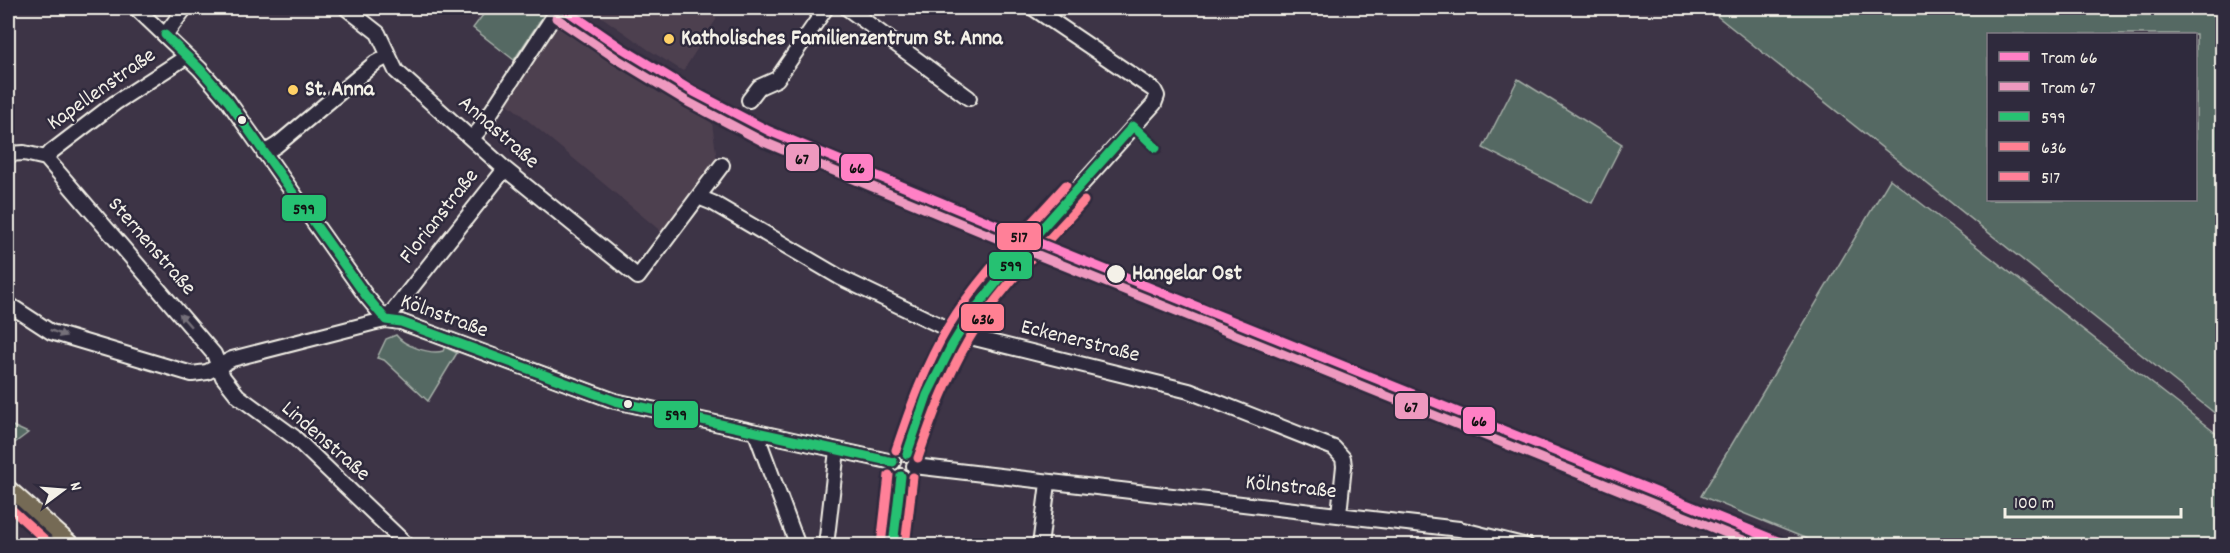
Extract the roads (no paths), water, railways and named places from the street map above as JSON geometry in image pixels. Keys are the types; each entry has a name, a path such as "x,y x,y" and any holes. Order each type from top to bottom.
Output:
{"main road":[{"path":"8,490 71,546"}],"street":[{"name":"Kölnstraße","path":"136,8 228,101 366,296 386,320 401,322 615,401 893,462"},
{"path":"165,35 184,8"},
{"name":"Annastraße","path":"346,8 378,33 396,72 505,169 638,277 698,197"},
{"path":"472,138 559,8"},
{"path":"749,100 759,87 777,79 826,8"},
{"path":"847,8 969,98"},
{"path":"901,476 911,472 911,460 927,394 971,314 1028,244 1154,104 1157,96 1154,90 1033,8"},
{"path":"264,153 278,145 375,63 388,56"},
{"name":"Kapellenstraße","path":"8,154 24,153 46,158 115,103 186,57"},
{"name":"Sternenstraße","path":"46,158 214,354 220,366"},
{"path":"698,197 722,165"},
{"name":"Florianstraße","path":"386,320 505,169"},
{"name":"Eckenerstraße","path":"698,197 841,278 958,334 1189,392 1334,448 1343,458 1344,465 1339,514"},
{"path":"8,304 51,332 192,374 207,372 232,359 386,320"},
{"name":"Lindenstraße","path":"220,366 223,376 238,396 294,437 408,546"},
{"path":"756,433 798,546"},
{"path":"826,546 837,450"},
{"path":"901,476 895,472 893,462 897,456 911,460"},
{"name":"Kölnstraße","path":"911,460 1048,483 1459,529 1527,546"},
{"path":"893,546 901,476"},
{"path":"1040,546 1048,483"}],"tram line":[{"name":"66","path":"563,8 623,49 694,92 769,131 1032,240 1790,546"},
{"name":"67","path":"556,18 617,59 688,102 764,142 1758,546"}],"place":[{"name":"Katholisches Familienzentrum St. Anna","path":"669,39"},
{"name":"St. Anna","path":"293,90"},
{"name":"Hangelar Ost","path":"1116,274"}]}
